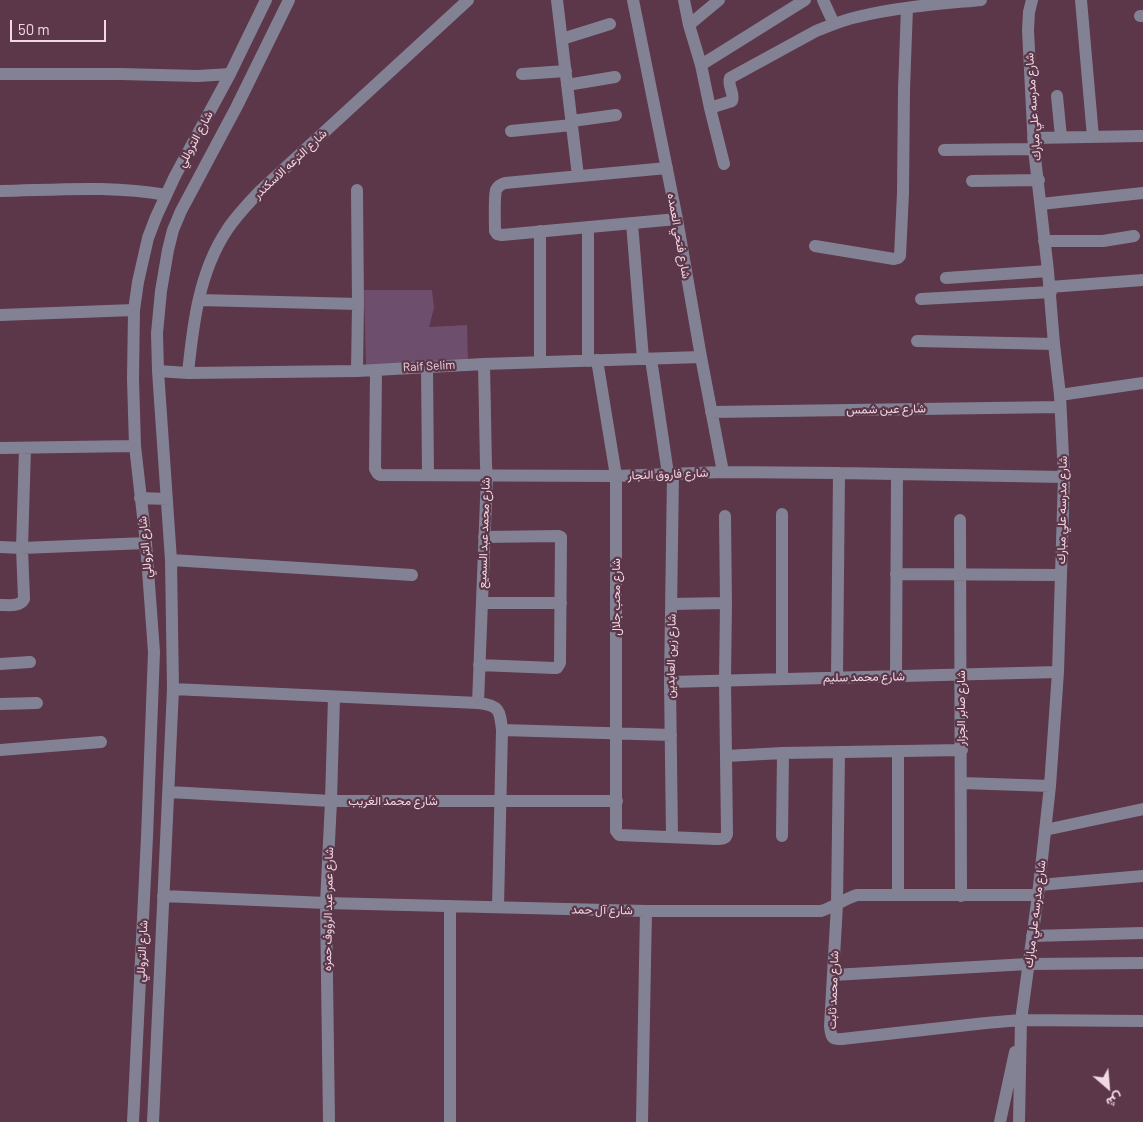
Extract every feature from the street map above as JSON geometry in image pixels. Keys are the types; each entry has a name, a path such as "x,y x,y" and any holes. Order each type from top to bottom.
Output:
{"street":[{"name":"شارع التروللي","path":"133,1122 154,668 146,543 135,446 133,379 134,310 148,238 166,195 230,74 266,0"},
{"name":"شارع التروللي","path":"153,1122 173,689 171,560 158,371 157,333 161,291 173,230 181,211 237,106 289,0"},
{"name":"شارع الترعه الاسكندر","path":"188,373 199,300 205,276 227,230 242,210 266,185 468,0"},
{"path":"557,0 578,176"},
{"name":"شارع فتحي العمده","path":"633,0 677,219 723,472"},
{"path":"684,0 724,164"},
{"path":"689,25 719,0"},
{"path":"701,64 805,0"},
{"path":"823,0 834,24"},
{"path":"710,108 732,101 733,98 728,82 730,78 816,31 856,17 907,8 981,0"},
{"name":"شارع مدرسه علي مبارك","path":"1000,1122 1021,1020 1050,786 1058,672 1064,477 1060,401 1050,290 1034,144 1028,30 1032,0"},
{"path":"1081,0 1093,137"},
{"path":"815,246 894,259 900,256 907,8"},
{"path":"562,39 610,24"},
{"path":"522,74 566,71"},
{"path":"0,74 198,76 230,74"},
{"path":"567,85 615,77"},
{"path":"1058,96 1061,138"},
{"path":"511,131 616,115"},
{"path":"944,150 1034,144 1061,138 1143,136"},
{"path":"667,168 501,184 496,190 495,231 502,235 677,219"},
{"path":"972,181 1039,180"},
{"path":"0,191 113,190 166,195"},
{"path":"357,190 357,371"},
{"path":"1041,204 1143,194"},
{"name":"شارع زين العابدين","path":"632,223 647,359 670,474 672,837"},
{"name":"شارع محب جلال","path":"588,227 592,361 616,476 616,831 619,835 672,837"},
{"path":"540,231 540,362"},
{"path":"1044,240 1103,241 1134,236"},
{"path":"946,278 1048,271"},
{"path":"921,299 1050,290 1143,280"},
{"path":"199,300 358,304"},
{"path":"0,315 134,310"},
{"path":"917,342 1054,344"},
{"name":"Raif Selim","path":"158,371 188,373 357,371 427,366 701,358"},
{"name":"شارع محمد عبد السميع","path":"478,703 487,475 484,364"},
{"path":"427,366 428,475"},
{"name":"شارع فاروق النجار","path":"376,370 374,469 378,474 383,475 616,476 723,472 1064,477"},
{"name":"شارع عين شمس","path":"711,412 1060,401 1143,383"},
{"path":"0,448 135,446"},
{"path":"0,605 18,605 24,599 22,548 25,448"},
{"path":"837,678 839,473"},
{"path":"896,676 897,474"},
{"path":"140,498 167,499"},
{"path":"782,514 782,679"},
{"path":"672,837 716,840 726,837 727,834 725,516"},
{"name":"شارع صابر الجزار","path":"960,520 961,896"},
{"path":"480,665 557,668 560,663 561,538 559,536 484,537"},
{"path":"0,547 22,548 146,543"},
{"path":"171,560 412,575"},
{"path":"896,574 1061,575"},
{"path":"482,603 561,603"},
{"path":"672,604 726,603"},
{"path":"0,664 30,662"},
{"name":"شارع محمد سليم","path":"670,682 1058,672"},
{"path":"173,689 478,703 494,707 499,712 502,730 498,907"},
{"name":"شارع عمر عبد الرؤوف حمزه","path":"329,1122 326,903 334,697"},
{"path":"0,704 37,703"},
{"path":"502,730 671,735"},
{"path":"0,750 102,742"},
{"path":"726,756 782,753 962,750"},
{"name":"شارع محمد ثابت","path":"840,752 837,905 830,1026 833,1037 837,1039 1021,1020"},
{"path":"898,752 898,895"},
{"path":"782,753 782,836"},
{"path":"962,784 1050,786"},
{"name":"شارع محمد الغريب","path":"169,792 331,801 617,800"},
{"path":"1045,830 1143,809"},
{"name":"شارع آل حمد","path":"163,896 326,903 646,911 821,911 857,895 961,896 1038,890 1143,876"},
{"path":"450,906 450,1122"},
{"path":"642,1122 646,911"},
{"path":"1032,936 1143,933"},
{"path":"833,975 1028,964 1143,963"},
{"path":"1021,1020 1143,1021"},
{"name":"شارع مدرسه علي مبارك","path":"1019,1122 1021,1020"}],"building":[{"path":"364,290 432,290 434,308 429,327 467,325 468,362 366,365"}]}
